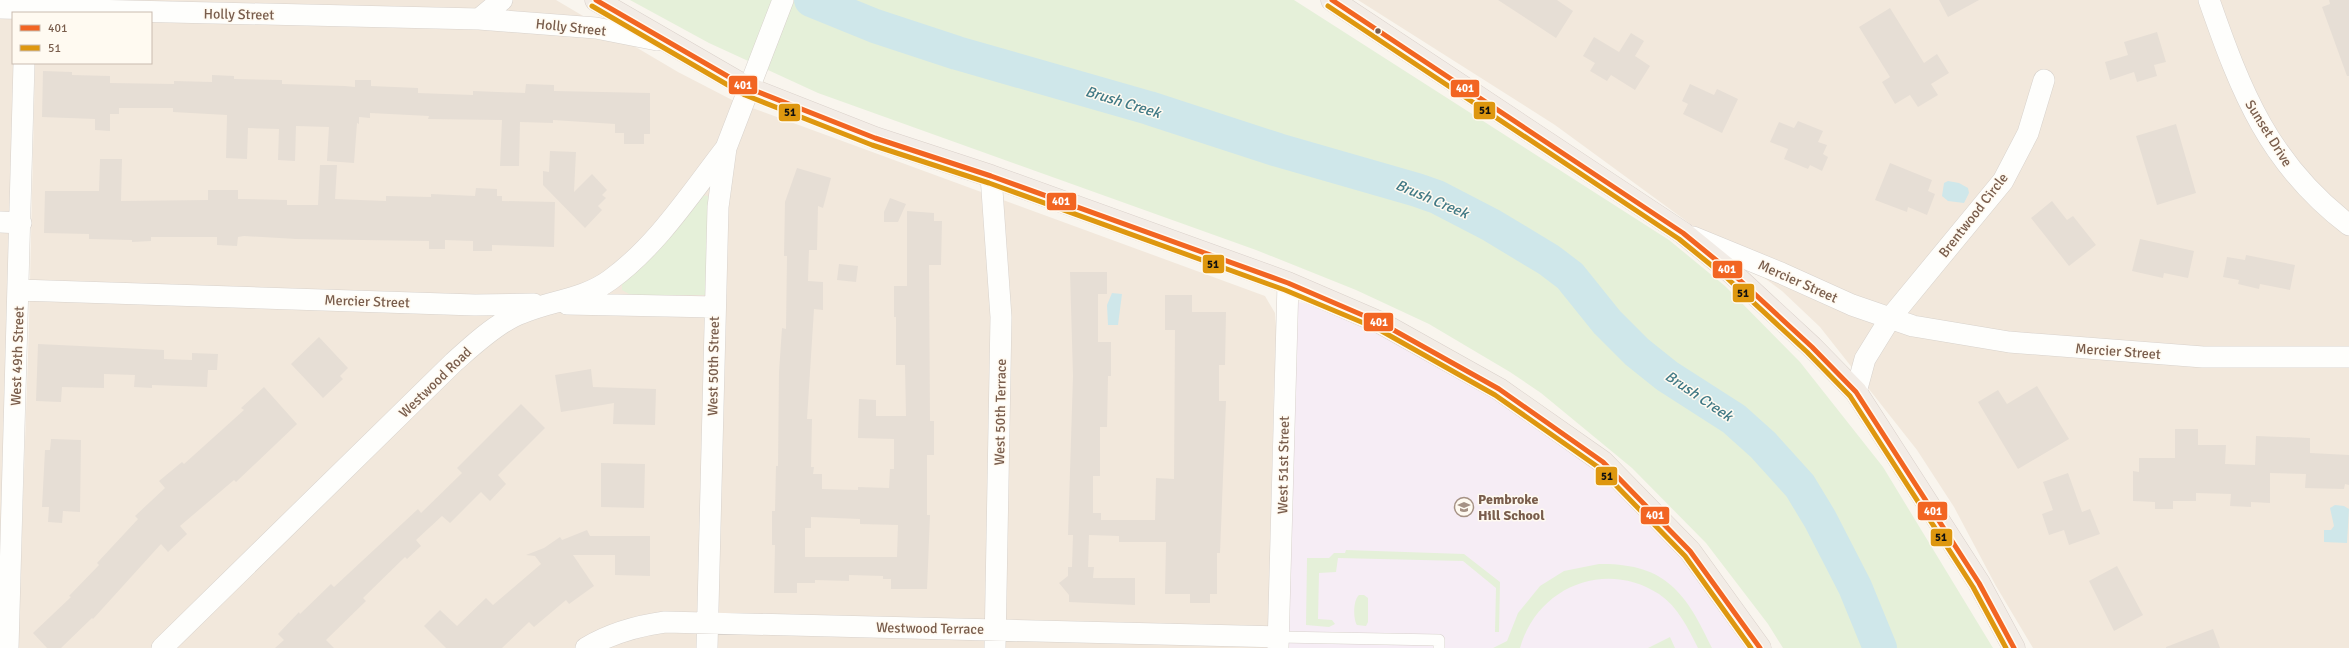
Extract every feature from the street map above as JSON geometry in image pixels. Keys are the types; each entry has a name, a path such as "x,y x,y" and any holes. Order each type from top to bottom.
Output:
{"highway":[{"path":"596,0 748,88 875,138 991,176 1288,283 1381,323 1499,389 1603,462 1690,551 1760,648"},
{"path":"1332,0 1683,233 1732,273 1812,347 1856,392 1979,583 2014,648"}],"street":[{"path":"479,19 502,0"},
{"name":"West 50th Street","path":"707,648 718,207 726,148 783,0"},
{"name":"Sunset Drive","path":"2209,0 2236,78 2258,122 2294,174 2329,210 2349,225"},
{"name":"Holly Street","path":"0,8 26,7 479,19 596,28 657,40 663,39"},
{"name":"West 49th Street","path":"5,648 7,431 19,290 24,64"},
{"name":"Brentwood Circle","path":"1891,317 2003,181 2028,133 2044,80"},
{"name":"Westwood Road","path":"162,648 454,362 483,337 509,319 582,295 610,280 658,234 726,148"},
{"name":"West 50th Terrace","path":"991,176 1001,325 995,639"},
{"path":"0,222 21,222"},
{"name":"Mercier Street","path":"1683,233 1781,273 1852,305 1891,317 1913,326 2009,342 2203,357 2349,357"},
{"name":"West 51st Street","path":"1279,643 1288,283"},
{"name":"Mercier Street","path":"19,290 468,305 551,304 715,307"},
{"path":"1856,392 1865,359 1891,317"},
{"name":"Westwood Terrace","path":"586,648 605,637 637,626 665,622 995,639 1279,643"}],"lane":[{"path":"1279,643 1439,640 1439,648"}],"shaded area":[{"path":"0,0 12,12 12,64 16,64 0,564"},
{"path":"36,0 556,0 678,72 736,102 1265,296 1275,313 1277,340 1274,385 1268,648 18,648 29,325 35,64 152,64 152,12"},
{"path":"1358,0 2349,0 2349,648 2033,648 1996,586 1954,507 1917,450 1820,327 1782,291 1555,125"},
{"name":"Pembroke Hill School","path":"1295,302 1312,304 1499,389 1603,462 1760,648 1278,648"}],"green space":[{"path":"630,0 1294,0 1669,240 1725,286 1800,362 1883,467 1993,648 1783,648 1768,624 1706,543 1632,468 1541,393 1510,372 1429,324 1356,290 1256,250 818,93 709,43"},
{"path":"702,195 708,196 711,202 708,291 705,295 631,295 622,290 622,282"},
{"path":"1346,550 1464,554 1500,582 1499,632 1495,632 1496,588 1463,561 1338,558 1336,572 1319,573 1318,619 1332,620 1335,624 1329,627 1306,625 1307,558 1329,558 1334,553 1345,553"},
{"path":"1599,564 1622,565 1641,569 1657,576 1671,585 1693,612 1712,648 1698,648 1677,612 1666,599 1638,584 1617,579 1596,580 1576,585 1557,595 1541,609 1529,627 1520,648 1493,648 1507,641 1518,613 1540,586 1564,571"},
{"path":"1359,595 1364,595 1368,598 1368,622 1366,626 1357,625 1355,618 1354,610 1357,597"},
{"path":"1670,637 1675,648 1648,648"}],"water":[{"path":"1948,181 1959,183 1968,188 1969,193 1964,203 1948,201 1942,196 1944,183"},
{"path":"1112,293 1122,294 1118,325 1108,325 1107,305"},
{"path":"2335,505 2344,506 2349,509 2347,543 2324,542 2324,530 2331,530 2334,526 2330,508"}],"building":[{"path":"1498,0 1557,0 1573,11 1556,38"},
{"path":"1939,0 1979,0 1948,17"},
{"path":"2329,0 2349,0 2349,76 2347,76 2322,7 2330,4"},
{"path":"1890,8 1924,63 1937,54 1949,73 1931,84 1938,95 1918,107 1910,95 1895,104 1882,82 1890,77 1859,27"},
{"path":"2157,32 2166,62 2154,65 2157,76 2137,82 2134,72 2110,80 2105,62 2128,55 2124,42"},
{"path":"1631,33 1644,41 1635,56 1650,66 1635,90 1611,75 1607,81 1590,71 1595,63 1583,56 1594,37 1619,52"},
{"path":"43,71 72,72 72,75 110,76 110,83 174,84 174,81 212,82 212,75 234,76 234,79 282,80 282,84 355,87 355,80 371,80 371,86 418,88 418,93 473,95 473,91 525,93 526,84 554,85 554,91 650,93 650,134 644,134 644,144 624,144 624,133 615,133 615,124 553,120 553,123 520,122 519,166 500,166 502,120 428,119 429,116 370,113 370,118 359,117 359,124 357,123 354,163 327,161 329,127 296,126 295,161 278,160 279,129 248,128 247,159 226,158 227,115 173,112 173,108 119,108 119,114 110,114 110,131 95,130 95,119 42,117"},
{"path":"1690,84 1714,95 1717,89 1738,99 1722,133 1683,114 1688,104 1682,101"},
{"path":"1798,121 1823,131 1818,142 1827,145 1823,154 1828,157 1822,171 1810,165 1808,169 1784,159 1788,149 1770,142 1779,122 1794,128"},
{"path":"2176,124 2196,193 2157,205 2136,136"},
{"path":"550,151 576,152 574,192 592,174 607,190 602,195 606,198 598,206 602,210 585,228 543,185 543,171 549,172"},
{"path":"100,159 122,159 121,201 208,200 208,190 238,190 238,199 287,200 287,205 318,205 320,165 337,165 335,199 386,201 386,196 431,197 431,194 475,196 476,188 497,189 497,196 502,196 502,201 555,202 554,247 492,245 492,251 473,251 473,241 445,240 445,249 429,249 429,241 296,239 244,236 238,237 237,246 217,245 217,237 151,237 151,241 132,242 132,240 89,239 89,234 44,233 45,191 99,191"},
{"path":"1890,163 1932,180 1928,191 1935,194 1927,215 1908,207 1907,212 1875,200"},
{"path":"797,168 831,178 823,208 818,206 817,250 809,250 808,281 823,282 823,310 814,309 807,419 812,419 811,467 814,467 813,474 822,474 822,489 858,490 858,487 889,488 890,469 894,469 894,439 858,438 859,399 876,400 876,416 906,416 905,365 896,365 896,317 894,317 894,286 907,286 907,211 934,213 934,221 942,221 941,265 929,265 930,421 934,421 934,455 927,455 927,515 930,515 927,589 891,589 891,579 883,579 883,576 849,575 849,581 815,580 815,583 797,583 797,593 774,593 775,545 772,545 772,511 775,511 776,466 778,466 779,372 782,328 786,329 787,256 784,256 785,202","holes":["811,517 860,519 860,524 898,525 897,557 805,557 805,528 811,528"]},
{"path":"890,198 906,204 898,222 884,222 884,212"},
{"path":"2052,201 2067,220 2073,216 2096,245 2069,266 2031,218"},
{"path":"2140,239 2194,251 2188,278 2164,273 2163,278 2132,271"},
{"path":"2246,255 2295,265 2290,290 2260,284 2259,289 2238,284 2239,280 2223,277 2227,257 2245,260"},
{"path":"839,264 858,266 856,282 837,280"},
{"path":"1070,272 1107,272 1107,294 1098,294 1098,342 1111,342 1111,376 1108,376 1107,427 1100,427 1100,476 1093,476 1093,513 1101,513 1101,520 1155,520 1156,478 1174,479 1175,330 1165,330 1165,295 1192,295 1192,312 1226,312 1225,365 1219,365 1219,401 1226,401 1220,553 1217,553 1217,594 1210,594 1210,603 1190,603 1190,594 1165,594 1166,542 1119,542 1119,536 1089,535 1088,567 1094,567 1093,578 1135,578 1135,605 1069,602 1069,595 1059,583 1068,576 1068,567 1072,567 1073,535 1068,535 1073,376"},
{"path":"319,337 348,368 340,376 343,379 323,398 291,364"},
{"path":"38,344 164,350 164,359 192,360 192,353 218,354 217,370 208,370 207,387 152,385 152,388 134,387 135,375 104,374 104,388 62,387 61,402 36,401"},
{"path":"591,369 593,387 656,389 655,425 613,424 614,403 561,412 555,375"},
{"path":"2037,386 2069,439 2018,469 1978,402 1998,390 2007,404"},
{"path":"264,387 297,424 236,482 234,480 180,526 187,534 168,552 161,544 93,619 92,618 61,648 47,648 33,633 71,597 69,596 99,565 97,563 138,519 135,516 165,488 159,481 182,462 184,464 244,410 241,408"},
{"path":"521,404 545,428 498,475 506,484 490,501 481,492 450,523 442,516 416,540 421,546 407,559 405,557 363,598 366,601 326,640 334,648 275,648 284,640 278,634 299,612 300,614 331,584 334,587 418,509 421,513 462,473 457,468"},
{"path":"2175,429 2198,429 2198,445 2226,445 2225,464 2255,465 2256,436 2310,438 2310,453 2349,455 2349,485 2345,484 2344,489 2305,488 2306,474 2270,473 2270,503 2251,502 2251,507 2230,506 2231,494 2196,493 2196,501 2173,501 2173,509 2155,509 2155,502 2133,501 2133,471 2139,472 2139,458 2175,458"},
{"path":"51,439 81,440 80,512 63,511 62,523 48,522 49,507 42,507 45,450 50,450"},
{"path":"601,463 645,464 644,508 601,507"},
{"path":"2068,473 2082,512 2090,509 2100,534 2069,545 2064,530 2049,535 2042,514 2053,510 2043,482"},
{"path":"587,530 590,536 650,536 650,576 615,575 615,555 573,555 594,586 569,604 566,600 534,627 529,622 502,648 446,648 424,626 440,610 457,626 486,598 493,605 541,564 535,556 526,555 544,548 560,537 562,540"},
{"path":"2117,566 2143,615 2114,631 2089,581"},
{"path":"2213,629 2220,648 2166,648 2166,647"}],"waterway":[{"name":"Brush Creek","path":"811,0 875,26 957,53 1149,108 1278,150 1437,197 1491,225 1549,260 1570,276 1607,322 1637,352 1667,376 1734,419 1763,445 1800,486 1820,519 1855,587 1880,648"}],"transit line":[{"name":"401","path":"596,0 748,88 875,138 991,176 1288,283 1381,323 1499,389 1603,462 1690,551 1760,648"},
{"name":"401","path":"1332,0 1683,233 1732,273 1812,347 1856,392 1979,583 2014,648"},
{"name":"51","path":"592,6 745,95 872,145 989,183 1285,290 1378,329 1495,395 1598,467 1685,556 1751,648"},
{"name":"51","path":"1328,6 1679,239 1727,278 1807,352 1850,396 1973,587 2006,648"}],"place":[{"name":"Pembroke Hill School","path":"1464,507"}]}
